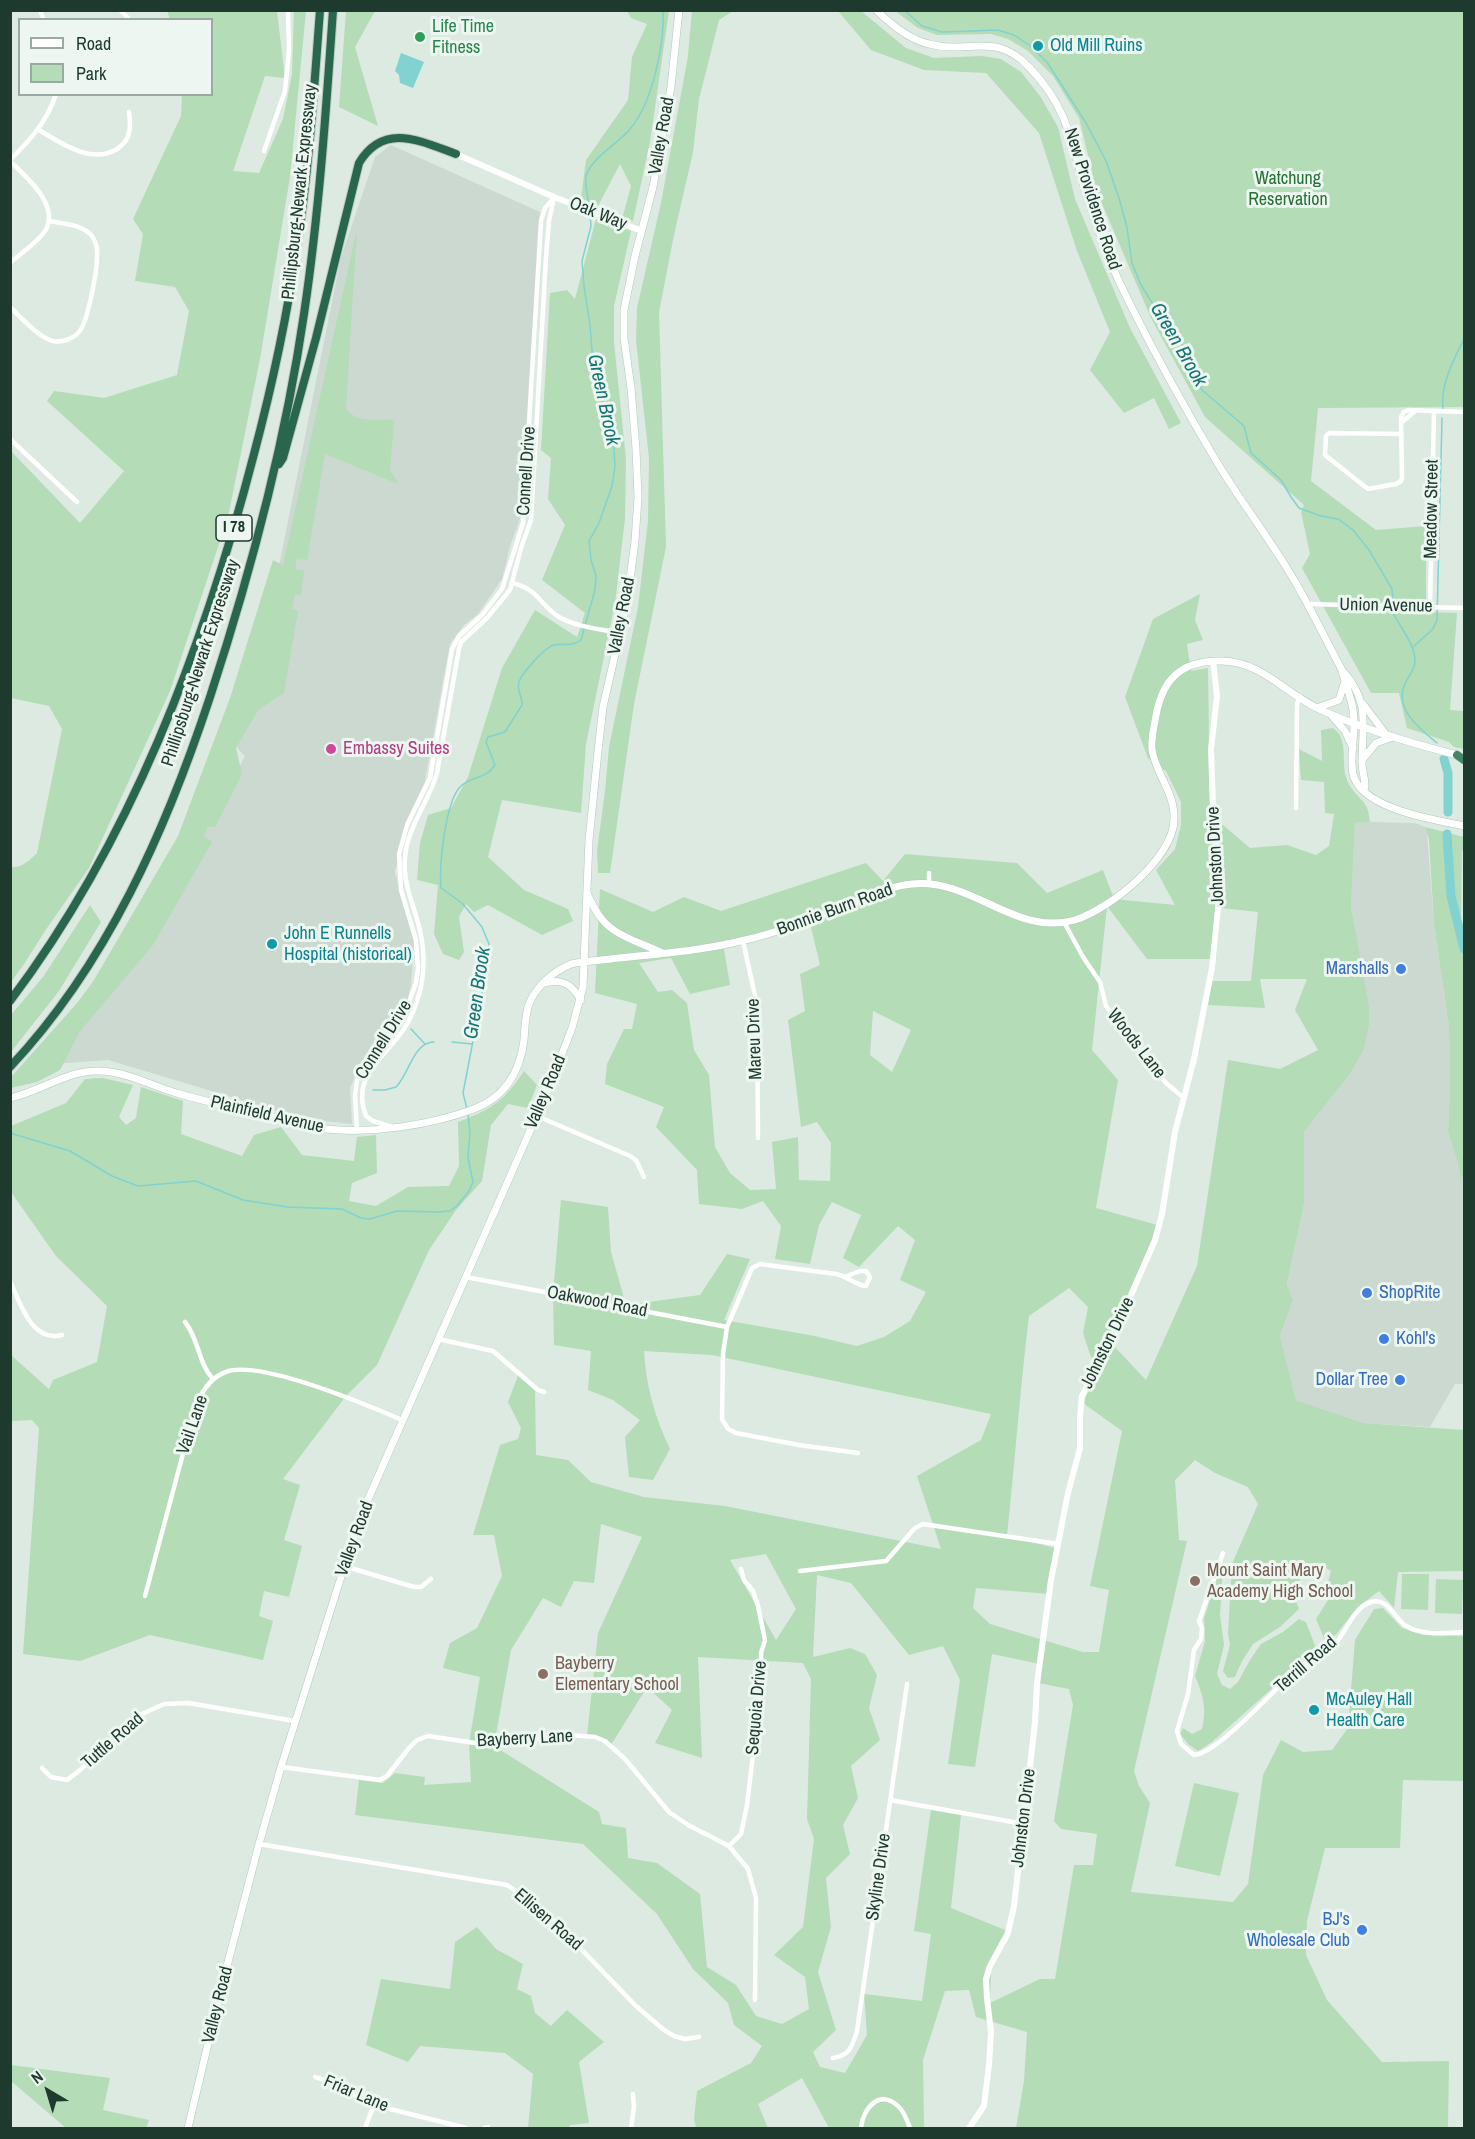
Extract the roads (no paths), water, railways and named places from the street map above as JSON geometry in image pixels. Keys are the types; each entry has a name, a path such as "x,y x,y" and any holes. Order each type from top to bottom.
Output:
{"highway":[{"name":"Phillipsburg-Newark Expressway","path":"10,1002 59,932 122,821 171,708 201,631 223,565 247,483 273,375 297,250 320,10"},
{"name":"Phillipsburg-Newark Expressway","path":"10,1068 60,1007 105,939 167,816 222,659 259,533 274,472 301,335 318,206 333,10"},
{"path":"274,472 282,458 304,381 359,163 376,144 391,138 407,138 456,154"}],"main road":[{"name":"Valley Road","path":"188,2128 259,1844 295,1721 359,1520 537,1116 561,1059 581,1000 585,962 589,840 603,708 627,602 638,497 631,388 624,338 624,310 653,187 680,10"},
{"name":"New Providence Road","path":"876,10 902,32 929,45 995,46 1007,49 1024,62 1048,90 1067,124 1099,231 1130,303 1214,457 1284,563 1363,704 1362,760 1366,783 1364,790 1358,786 1354,777 1354,722 1351,700 1342,670"},
{"name":"Bonnie Burn Road","path":"585,962 743,941 795,926 883,891 912,884 929,884 961,890 1005,913 1028,920 1064,922 1086,915 1110,901 1149,869 1173,832 1172,797 1152,749 1156,712 1164,688 1174,675 1194,664 1213,661 1235,662 1254,667 1317,708 1385,734 1462,757"},
{"path":"1317,708 1339,700 1344,690 1344,682"},
{"path":"1363,704 1385,734"},
{"path":"1329,713 1345,731 1353,749"},
{"path":"1362,760 1376,743 1394,737"},
{"path":"1364,790 1385,804 1433,820 1464,826"},
{"path":"586,893 606,924 662,953"},
{"name":"Plainfield Avenue","path":"10,1098 39,1090 74,1074 106,1071 180,1094 310,1127 357,1130 430,1122 472,1110 494,1099 514,1077 522,1056 529,1005 543,984 564,967 585,962"},
{"path":"543,984 554,981 566,983 581,1000"}],"street":[{"path":"120,10 128,18"},
{"path":"264,151 285,91 289,50 288,10"},
{"path":"10,263 44,232 50,221 46,205 35,188 10,160 39,130 55,96"},
{"path":"39,130 75,150 101,155 120,148 127,139 131,130 129,112"},
{"path":"456,154 554,196"},
{"name":"Oak Way","path":"554,196 642,231"},
{"name":"Connell Drive","path":"393,1127 373,1121 366,1116 362,1091 371,1068 405,1027 415,1007 423,982 423,944 406,885 405,858 409,838 431,791 439,762 459,649 467,636 499,604 513,583 521,548 531,520 546,257 554,196"},
{"name":"Connell Drive","path":"357,1130 355,1096 357,1080 365,1064 399,1023 416,983 418,968 416,940 401,890 399,854 407,825 430,778 452,649 459,636 482,615 502,588 524,522 541,220 545,208 554,196"},
{"path":"10,307 43,336 55,342 74,337 81,329 86,317 97,258 96,243 85,230 50,221"},
{"name":"Meadow Street","path":"1433,607 1434,411"},
{"path":"1401,434 1329,434 1326,436 1325,455 1368,489 1396,484 1402,478 1401,423 1404,412 1464,412"},
{"path":"10,439 77,502"},
{"path":"513,583 533,591 559,617 620,633"},
{"name":"Union Avenue","path":"1308,604 1464,608"},
{"name":"Johnston Drive","path":"969,2128 984,2106 991,2032 986,1979 990,1966 1008,1933 1012,1919 1024,1824 1037,1684 1051,1580 1068,1493 1080,1448 1082,1396 1111,1341 1155,1240 1162,1214 1174,1132 1194,1059 1212,969 1219,917 1220,875 1213,807 1211,749 1217,696 1213,661"},
{"path":"1296,808 1297,704 1300,696"},
{"path":"433,762 439,762"},
{"path":"929,873 929,884"},
{"name":"Woods Lane","path":"1064,922 1100,982 1106,1006 1127,1036 1166,1083 1184,1098"},
{"name":"Mareu Drive","path":"743,941 757,1005 758,1138"},
{"path":"537,1116 630,1156 636,1160 644,1177"},
{"path":"847,1276 859,1285 866,1286 870,1277 866,1271 847,1276 756,1265 750,1272 727,1327 723,1354 721,1415 728,1429 736,1433 858,1454"},
{"name":"Oakwood Road","path":"466,1277 727,1327"},
{"path":"10,1281 23,1310 37,1329 47,1335 56,1337 62,1335"},
{"path":"185,1322 194,1337 206,1371 213,1380"},
{"path":"438,1339 493,1351 538,1390 544,1392"},
{"name":"Vail Lane","path":"145,1596 196,1405 213,1380 232,1370 241,1368 254,1370 337,1393 402,1420"},
{"path":"800,1571 886,1561 915,1528 923,1524 1058,1544"},
{"name":"Terrill Road","path":"1223,1554 1199,1621 1202,1628 1202,1639 1194,1650 1188,1694 1177,1731 1187,1751 1194,1755 1199,1755 1211,1747 1250,1717 1283,1683 1335,1644 1358,1611 1368,1603 1383,1602 1402,1622 1418,1631 1464,1632"},
{"path":"344,1566 414,1587 421,1587 431,1580"},
{"name":"Sequoia Drive","path":"729,1846 741,1834 747,1805 762,1680 761,1653 765,1640 753,1591 744,1580 741,1569"},
{"name":"Skyline Drive","path":"833,2058 848,2053 852,2048 857,2031 907,1684"},
{"name":"Tuttle Road","path":"42,1768 51,1777 67,1780 80,1771 114,1737 142,1714 164,1704 188,1703 295,1721"},
{"name":"Bayberry Lane","path":"281,1767 380,1780 387,1776 417,1740 428,1736 475,1743 507,1743 570,1735 595,1737 605,1741 616,1750 669,1812 688,1825 729,1846 748,1869 755,1890 757,1912 755,2000"},
{"path":"890,1800 1024,1824"},
{"name":"Ellisen Road","path":"259,1844 507,1885 539,1907 636,2006 664,2030 685,2039 699,2037"},
{"name":"Friar Lane","path":"315,2078 328,2081 374,2105 466,2128"},
{"path":"631,2128 634,2108 633,2094"},
{"path":"861,2128 867,2108 875,2102 885,2100 894,2103 900,2109 910,2128"},
{"path":"365,2128 374,2105"}],"water":[{"path":"401,53 424,62 413,88 400,83 399,75 395,71"}],"waterway":[{"name":"Green Brook","path":"589,208 586,188 586,176 589,169 630,129 645,105 651,89 662,39 663,10"},
{"name":"Green Brook","path":"904,10 922,26 942,32 998,30 1014,35 1047,62 1086,123 1106,161 1127,228 1132,263 1141,285 1171,333 1183,346 1202,390 1244,426 1251,453 1281,480 1299,508 1338,519 1353,530 1369,550 1392,589 1393,604"},
{"name":"Green Brook","path":"467,1109 463,1093 487,968 489,944 482,927 462,903 441,888 444,836 450,807 460,787 487,773 495,765 486,742 488,737 505,732 522,705 518,688 524,673 550,647 581,640 595,590 596,576 589,541 599,523 612,486 615,467 614,449 592,351 584,286 582,261 591,226 590,213"},
{"path":"1443,408 1446,381 1464,339"},
{"path":"1413,647 1433,629 1437,620 1442,418"},
{"name":"Green Brook","path":"1393,608 1394,615 1410,643 1415,661 1414,668 1404,686 1403,703 1411,719 1437,743"},
{"name":"Green Brook","path":"1444,759 1448,773 1448,812"},
{"name":"Green Brook","path":"1447,834 1451,896 1464,949"},
{"path":"411,1029 425,1044"},
{"path":"373,1090 396,1087 421,1047 434,1042"},
{"path":"452,1042 472,1044"},
{"name":"Green Brook","path":"10,1133 70,1151 112,1176 138,1186 196,1181 243,1200 288,1207 342,1209 361,1218 370,1219 397,1211 450,1211 457,1206 473,1182 468,1158 470,1133 468,1114"}],"place":[{"name":"Life Time Fitness","path":"420,37"},
{"name":"Old Mill Ruins","path":"1038,46"},
{"name":"Embassy Suites","path":"331,749"},
{"name":"John E Runnells Hospital (historical)","path":"272,944"},
{"name":"Marshalls","path":"1401,969"},
{"name":"ShopRite","path":"1367,1293"},
{"name":"Kohl's","path":"1384,1339"},
{"name":"Dollar Tree","path":"1400,1380"},
{"name":"Mount Saint Mary Academy High School","path":"1195,1581"},
{"name":"Bayberry Elementary School","path":"543,1674"},
{"name":"McAuley Hall Health Care","path":"1314,1710"},
{"name":"BJ's Wholesale Club","path":"1362,1930"}],"park label":[{"name":"Watchung Reservation","path":"1288,189"}]}
